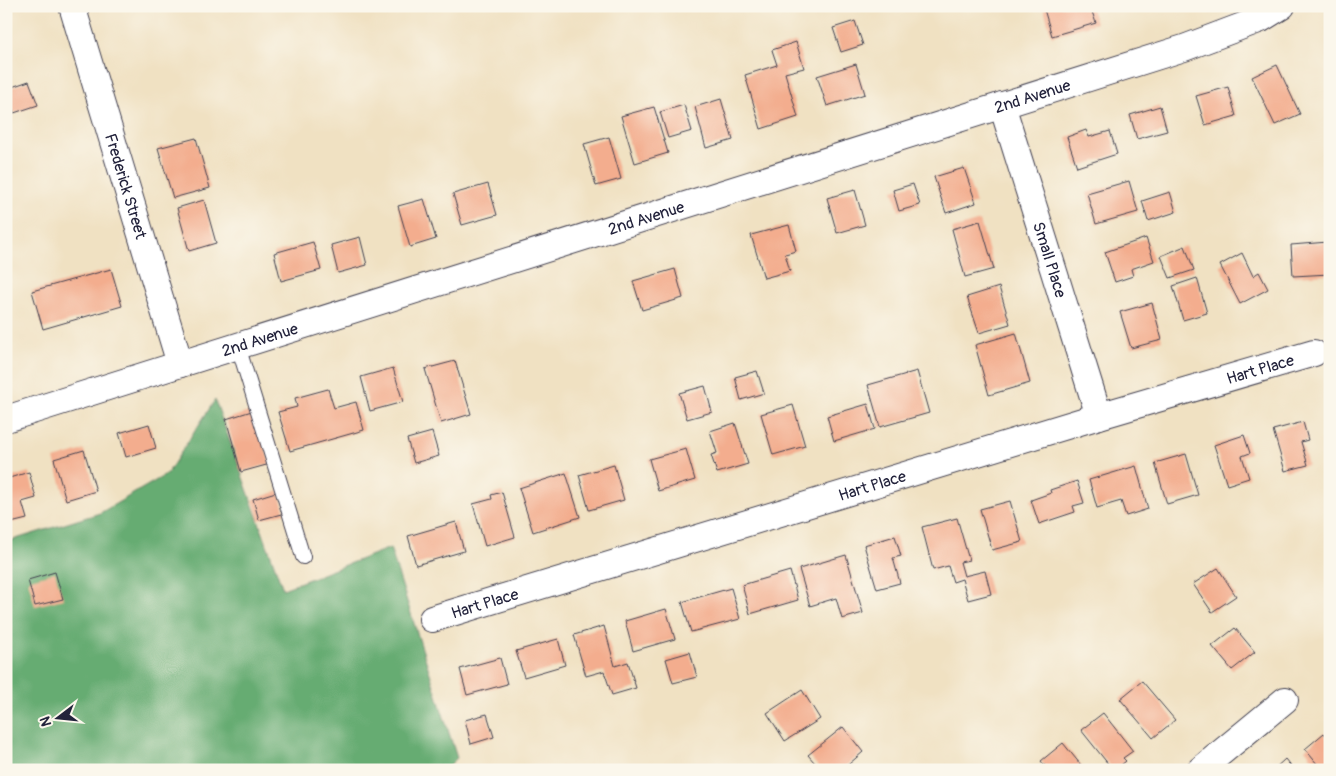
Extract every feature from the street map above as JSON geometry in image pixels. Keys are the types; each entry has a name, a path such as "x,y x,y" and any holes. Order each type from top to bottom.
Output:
{"street":[{"name":"Frederick Street","path":"72,6 180,364"},
{"name":"2nd Avenue","path":"6,419 1184,48 1261,19 1282,6"},
{"name":"Small Place","path":"1002,105 1099,416"},
{"name":"Hart Place","path":"432,619 1099,416 1314,353"},
{"path":"1200,770 1285,700"}],"lane":[{"path":"238,346 303,557"}],"green space":[{"path":"215,400 283,589 390,548 457,758 445,770 6,770 6,542 100,513 167,474"}],"building":[{"path":"1043,6 1090,6 1096,23 1052,36"},
{"path":"855,21 863,45 841,52 833,28"},
{"path":"796,42 804,68 785,73 798,117 761,129 745,75 777,65 772,50"},
{"path":"856,64 865,94 827,106 817,76"},
{"path":"1277,65 1300,114 1275,125 1252,77"},
{"path":"29,81 38,105 14,113 6,89"},
{"path":"1228,87 1236,116 1205,125 1196,96"},
{"path":"721,99 733,140 706,148 695,107"},
{"path":"684,105 692,131 668,138 660,112"},
{"path":"1160,106 1167,131 1137,139 1130,115"},
{"path":"654,107 668,153 635,163 621,116"},
{"path":"1086,130 1089,137 1110,131 1117,154 1077,167 1067,137"},
{"path":"609,137 621,179 596,186 584,144"},
{"path":"196,138 210,188 173,198 158,148"},
{"path":"964,168 976,203 946,213 934,177"},
{"path":"1129,181 1138,212 1096,224 1087,193"},
{"path":"488,184 497,215 462,225 453,194"},
{"path":"913,184 920,205 899,211 893,190"},
{"path":"855,190 865,225 837,233 827,198"},
{"path":"1170,192 1176,212 1148,221 1142,201"},
{"path":"424,199 436,239 410,247 398,206"},
{"path":"204,200 216,243 189,251 177,208"},
{"path":"980,221 994,269 965,277 952,229"},
{"path":"789,225 796,251 785,254 790,271 764,278 751,235"},
{"path":"360,237 367,265 338,273 331,245"},
{"path":"1146,238 1154,261 1131,269 1133,276 1115,282 1105,252"},
{"path":"313,242 321,270 281,281 274,253"},
{"path":"1328,242 1330,274 1293,276 1291,245"},
{"path":"1185,246 1194,270 1170,278 1161,256"},
{"path":"1242,253 1253,276 1259,272 1268,289 1240,304 1220,265"},
{"path":"111,269 122,306 43,329 32,291"},
{"path":"675,269 683,298 642,310 633,281"},
{"path":"1197,278 1207,313 1183,320 1173,286"},
{"path":"999,287 1010,324 979,333 967,297"},
{"path":"1152,303 1162,340 1131,348 1120,312"},
{"path":"1016,333 1030,383 989,395 975,345"},
{"path":"455,361 471,414 441,423 425,369"},
{"path":"393,368 403,402 370,411 361,377"},
{"path":"757,371 764,393 741,400 735,377"},
{"path":"917,371 929,413 880,427 868,385"},
{"path":"705,386 712,412 687,419 679,393"},
{"path":"328,389 334,408 356,402 364,430 290,451 278,412 297,407 295,398"},
{"path":"868,404 875,429 834,441 827,416"},
{"path":"793,405 805,446 773,455 761,414"},
{"path":"255,410 270,464 241,472 226,419"},
{"path":"1303,422 1308,440 1301,442 1308,465 1285,471 1273,430"},
{"path":"735,423 748,464 717,473 711,455 717,453 710,431"},
{"path":"149,424 156,448 126,457 119,433"},
{"path":"432,432 439,456 414,463 407,439"},
{"path":"1244,435 1250,453 1242,456 1249,478 1227,485 1214,445"},
{"path":"686,449 695,480 658,491 649,459"},
{"path":"84,450 96,491 66,500 54,459"},
{"path":"1186,454 1198,495 1167,504 1155,463"},
{"path":"614,465 624,500 589,510 579,475"},
{"path":"1136,466 1148,509 1126,516 1121,501 1097,508 1089,480"},
{"path":"29,472 36,498 22,502 27,519 11,523 6,508 6,479"},
{"path":"566,473 580,517 533,532 519,488"},
{"path":"1077,481 1084,503 1073,506 1075,512 1039,524 1031,500 1051,493 1050,490"},
{"path":"279,491 285,513 259,520 253,499"},
{"path":"502,492 515,537 485,546 473,504 492,499 491,495"},
{"path":"1010,501 1022,542 992,550 980,509"},
{"path":"957,518 969,560 960,562 964,576 985,571 991,594 968,600 962,579 953,582 948,566 933,570 922,527"},
{"path":"456,522 464,551 416,565 408,536"},
{"path":"895,536 901,556 893,558 900,583 877,589 864,545"},
{"path":"846,555 863,613 842,619 836,598 810,606 799,569"},
{"path":"1218,568 1236,596 1212,612 1193,584"},
{"path":"790,571 798,600 750,614 742,585"},
{"path":"55,572 63,599 35,606 28,580"},
{"path":"731,588 740,619 691,632 682,602"},
{"path":"666,609 675,639 633,651 625,621"},
{"path":"604,626 615,666 628,662 636,688 612,695 604,671 586,676 574,635"},
{"path":"1235,628 1255,652 1232,670 1212,646"},
{"path":"558,639 565,665 524,677 516,651"},
{"path":"690,652 697,677 673,683 666,659"},
{"path":"500,658 507,684 467,695 460,669"},
{"path":"1142,681 1175,720 1153,738 1120,699"},
{"path":"802,690 820,719 785,741 767,713"},
{"path":"1103,713 1133,751 1123,758 1126,761 1115,770 1113,770 1081,730"},
{"path":"487,714 494,737 471,744 465,720"},
{"path":"843,727 863,752 842,770 821,770 808,755"},
{"path":"1324,733 1330,741 1330,770 1322,770 1305,749"},
{"path":"1063,743 1085,770 1048,770 1041,761"},
{"path":"1285,759 1294,770 1273,770"}]}
